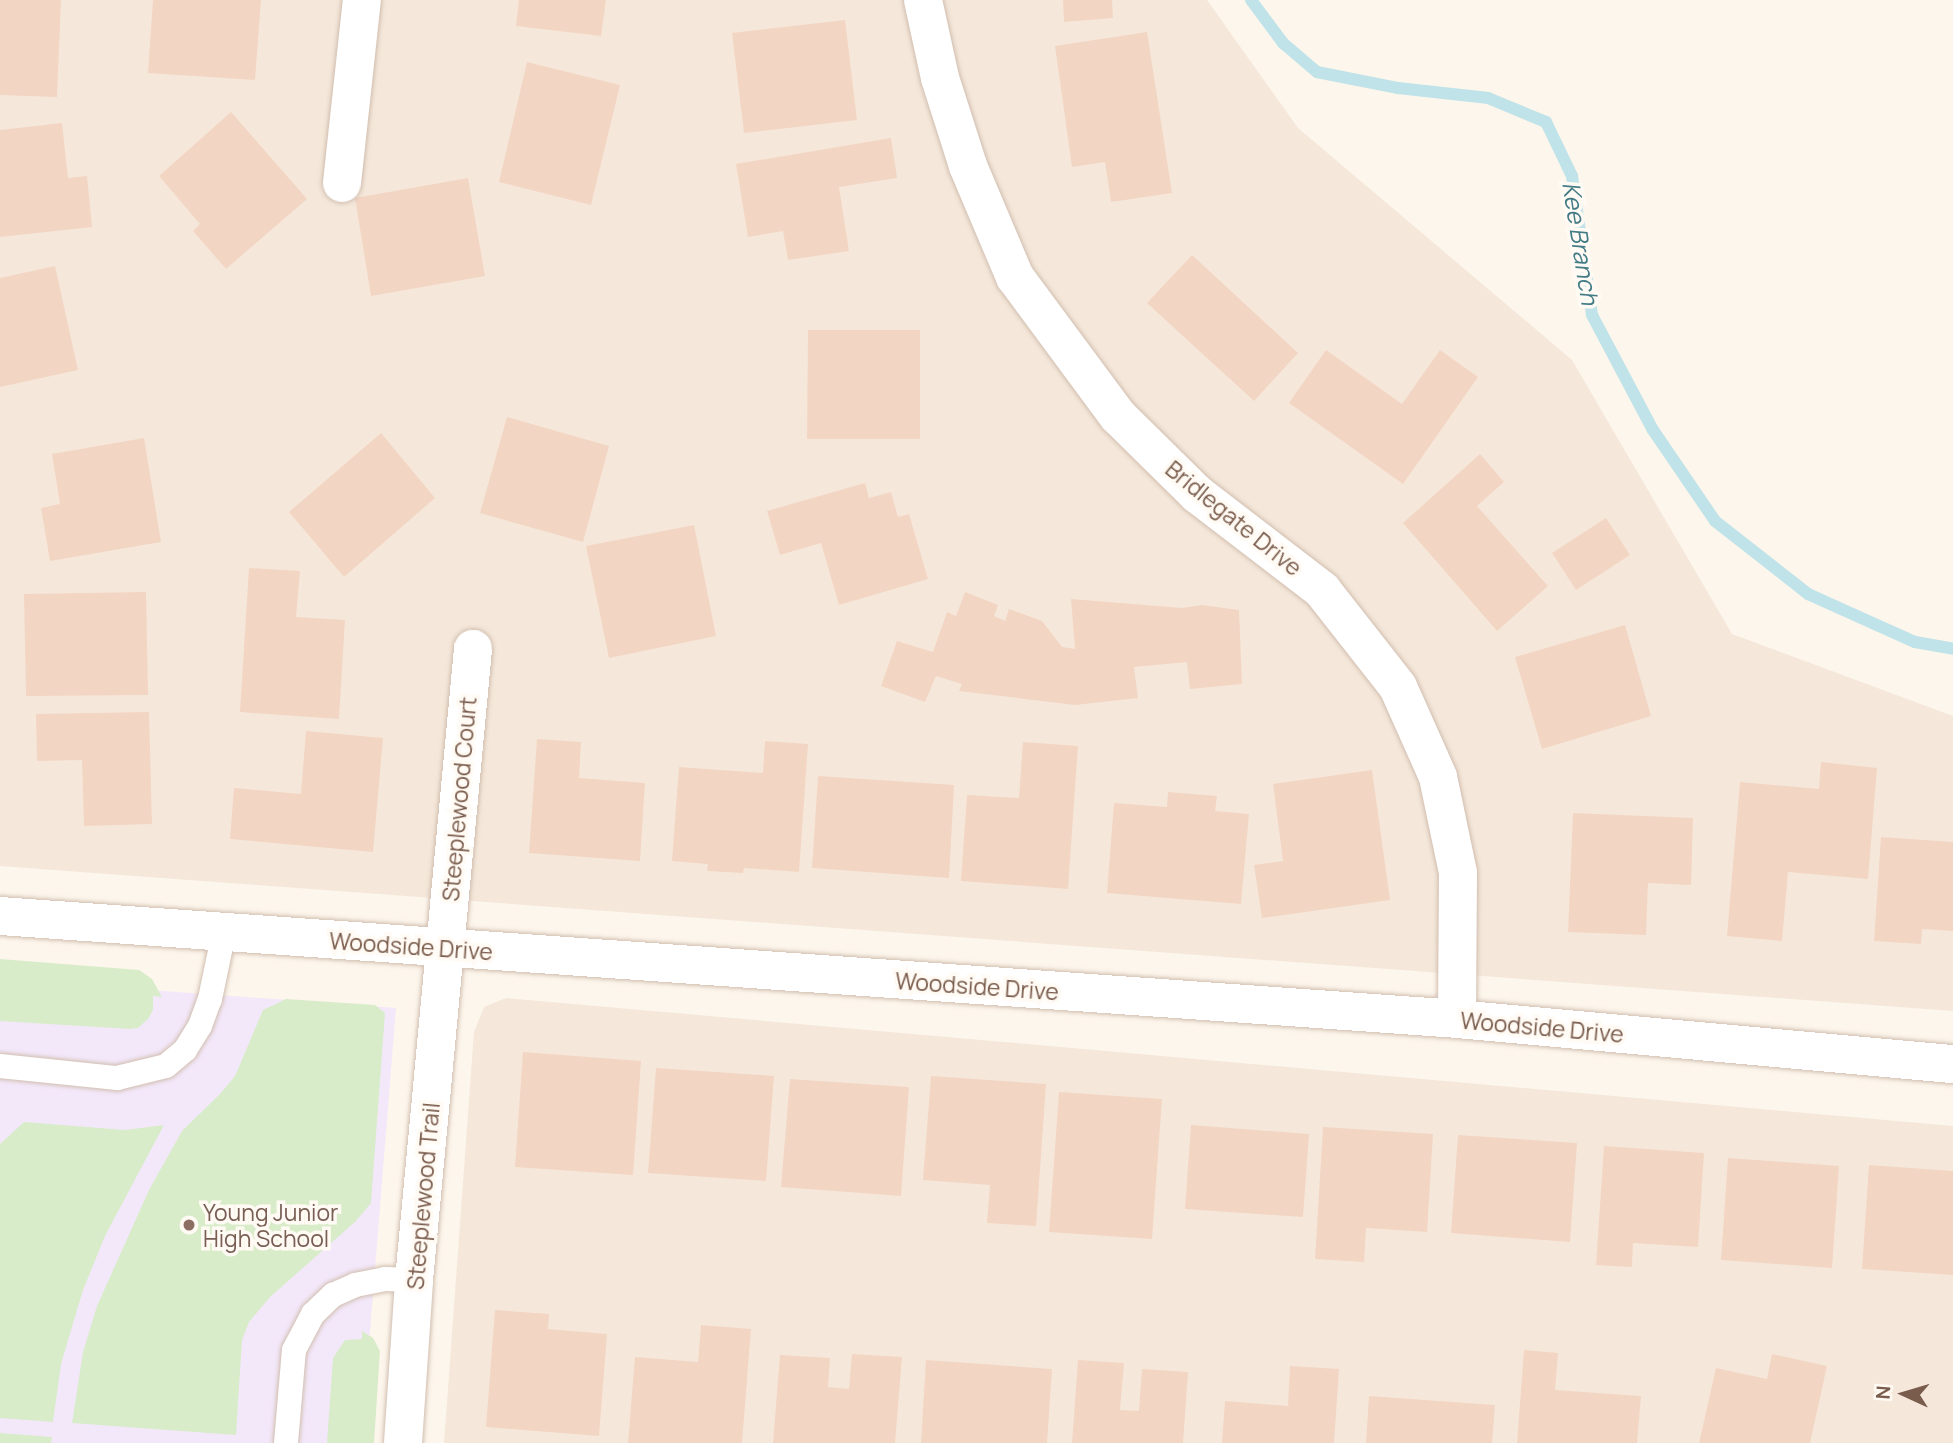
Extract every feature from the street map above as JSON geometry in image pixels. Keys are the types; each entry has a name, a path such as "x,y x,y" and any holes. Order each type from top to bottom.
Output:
{"street":[{"path":"342,183 362,0"},
{"name":"Bridlegate Drive","path":"923,0 940,78 968,166 1015,277 1118,416 1197,494 1322,590 1398,687 1438,777 1458,873 1457,1018"},
{"name":"Steeplewood Court","path":"446,949 473,649"},
{"name":"Woodside Drive","path":"0,916 1457,1018 1953,1065"},
{"name":"Steeplewood Trail","path":"402,1443 414,1280 446,949"}],"lane":[{"path":"0,1066 117,1078 166,1066 185,1050 200,1026 210,999 224,932"},
{"path":"286,1443 294,1350 313,1314 344,1289 370,1281 414,1280"}],"shaded area":[{"path":"0,0 1207,0 1298,128 1572,360 1732,634 1953,716 1953,1011 0,866"},
{"name":"Young Junior High School","path":"0,979 396,1008 361,1443 0,1443"},
{"path":"506,998 1953,1126 1953,1443 444,1443 474,1032 484,1007"}],"green space":[{"path":"0,959 139,970 152,979 162,997 153,996 153,1010 138,1028 0,1021"},
{"path":"286,999 375,1005 385,1013 371,1203 355,1222 270,1297 249,1322 242,1340 236,1435 72,1423 83,1352 97,1306 149,1190 182,1131 235,1076 263,1010"},
{"path":"24,1122 125,1130 164,1125 105,1236 83,1290 61,1364 53,1422 0,1418 0,1144"},
{"path":"362,1331 373,1338 380,1351 374,1443 327,1443 333,1358 345,1340 362,1339"},
{"path":"0,1433 52,1437 51,1443 0,1443"}],"building":[{"path":"0,0 61,0 57,97 0,95"},
{"path":"153,0 261,0 255,80 148,73"},
{"path":"519,0 606,0 601,36 516,26"},
{"path":"1063,0 1112,0 1113,18 1064,22"},
{"path":"845,20 857,120 744,133 732,33"},
{"path":"1147,32 1172,193 1111,202 1105,162 1072,167 1055,46"},
{"path":"527,62 620,85 591,205 499,182"},
{"path":"231,112 307,199 226,269 193,231 200,224 159,176"},
{"path":"62,123 68,178 87,176 92,227 0,237 0,130"},
{"path":"891,138 897,178 839,187 849,251 788,260 783,231 748,237 736,164"},
{"path":"468,178 485,276 371,296 355,198"},
{"path":"1192,255 1298,353 1254,401 1147,303"},
{"path":"55,266 78,370 0,387 0,278"},
{"path":"808,330 920,330 920,439 807,439"},
{"path":"1326,350 1402,404 1440,350 1478,377 1403,484 1289,403"},
{"path":"507,417 609,446 583,542 480,513"},
{"path":"381,433 435,498 344,577 289,512"},
{"path":"144,438 161,542 50,561 41,508 60,504 52,454"},
{"path":"1480,454 1504,482 1477,506 1548,586 1497,631 1403,523"},
{"path":"865,483 869,498 891,492 898,517 909,514 928,579 839,605 821,543 780,555 767,511"},
{"path":"1606,518 1630,555 1576,590 1552,553"},
{"path":"694,525 716,636 609,658 586,546"},
{"path":"249,568 300,571 296,617 345,620 339,719 240,712"},
{"path":"146,592 148,695 26,696 24,594"},
{"path":"965,592 998,605 994,616 1005,621 1009,609 1042,621 1062,647 1075,649 1071,599 1182,608 1202,605 1239,610 1242,684 1190,689 1187,662 1134,667 1138,698 1075,705 959,691 962,684 936,676 925,702 881,686 897,641 933,652 947,612 956,616"},
{"path":"1625,625 1651,716 1542,749 1515,657"},
{"path":"149,712 152,824 84,826 82,760 37,761 36,714"},
{"path":"306,731 383,738 373,852 230,839 234,788 301,794"},
{"path":"537,739 581,742 579,778 645,783 640,861 529,853"},
{"path":"765,741 808,744 799,872 744,868 743,873 707,871 708,864 672,861 679,767 763,773"},
{"path":"1023,742 1078,746 1068,889 961,881 967,795 1019,798"},
{"path":"1821,762 1877,768 1868,879 1788,872 1782,941 1727,936 1740,782 1819,789"},
{"path":"1372,770 1390,900 1262,918 1254,865 1283,861 1273,784"},
{"path":"818,776 954,785 949,878 812,868"},
{"path":"1168,792 1217,796 1215,811 1249,814 1241,904 1107,893 1114,803 1167,807"},
{"path":"1573,813 1693,818 1691,885 1648,883 1646,935 1568,932"},
{"path":"1881,837 1953,842 1953,931 1922,929 1921,944 1874,941"},
{"path":"523,1052 641,1061 633,1175 515,1167"},
{"path":"656,1068 774,1076 766,1181 648,1173"},
{"path":"931,1076 1046,1084 1036,1226 987,1223 990,1185 923,1180"},
{"path":"790,1079 909,1087 901,1196 781,1187"},
{"path":"1059,1092 1162,1099 1152,1239 1049,1232"},
{"path":"1191,1125 1309,1134 1303,1217 1185,1209"},
{"path":"1323,1127 1433,1134 1427,1232 1366,1228 1364,1262 1315,1259"},
{"path":"1458,1135 1577,1143 1570,1242 1451,1233"},
{"path":"1604,1146 1704,1153 1698,1247 1633,1243 1632,1267 1596,1265"},
{"path":"1728,1158 1839,1166 1832,1268 1721,1260"},
{"path":"1869,1165 1953,1171 1953,1275 1862,1269"},
{"path":"495,1310 549,1314 548,1329 607,1334 599,1436 486,1427"},
{"path":"701,1325 751,1329 742,1443 628,1443 635,1357 698,1362"},
{"path":"1524,1350 1558,1353 1555,1390 1641,1396 1637,1443 1517,1443"},
{"path":"852,1354 902,1357 895,1443 773,1443 780,1355 830,1358 828,1387 849,1389"},
{"path":"1772,1354 1827,1366 1810,1443 1699,1443 1716,1368 1767,1379"},
{"path":"926,1360 1052,1369 1047,1443 921,1443"},
{"path":"1078,1360 1124,1363 1120,1410 1139,1411 1142,1369 1188,1372 1183,1443 1072,1443"},
{"path":"1290,1366 1339,1369 1334,1443 1222,1443 1225,1401 1288,1406"},
{"path":"1369,1396 1495,1405 1492,1443 1366,1443"}],"waterway":[{"name":"Kee Branch","path":"1251,0 1283,43 1317,72 1398,88 1488,98 1546,122 1572,176 1592,315 1653,430 1715,521 1808,594 1915,642 1953,649"}],"place":[{"name":"Young Junior High School","path":"189,1225"}]}
